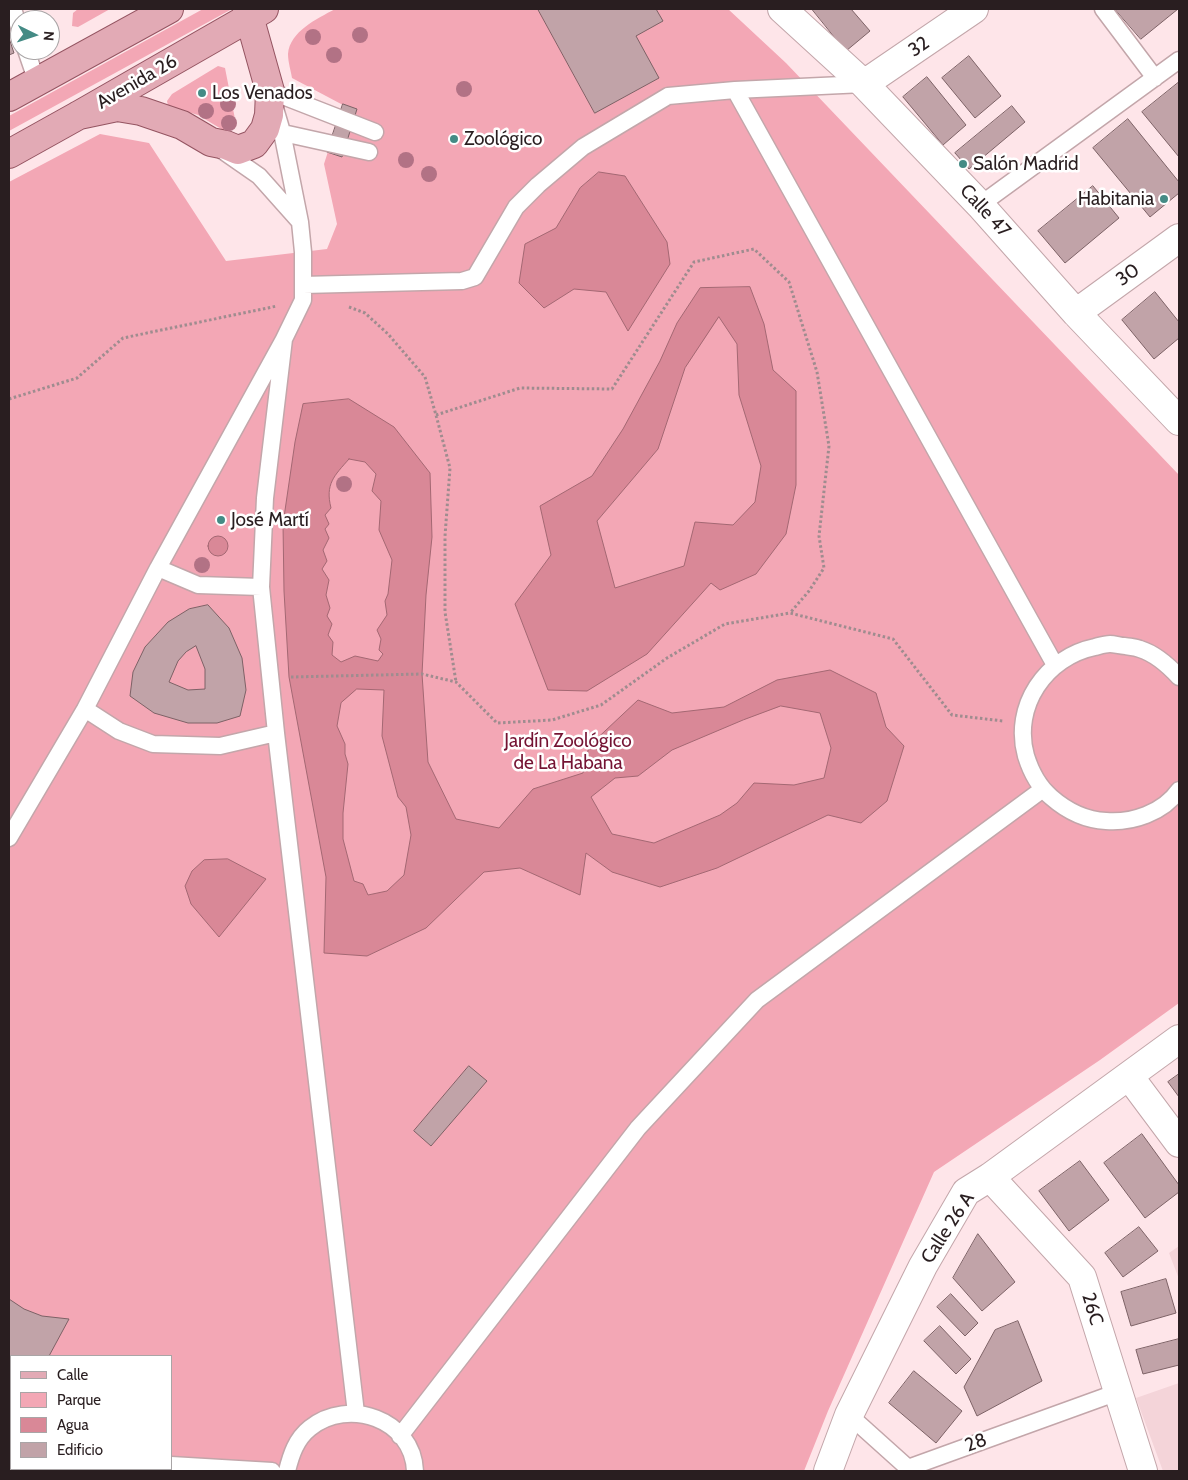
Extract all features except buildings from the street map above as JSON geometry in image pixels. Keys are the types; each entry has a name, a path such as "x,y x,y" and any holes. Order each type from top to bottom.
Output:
{"main road":[{"path":"9,97 169,9"},
{"path":"79,116 117,107 141,110 182,125 211,142 238,150 254,144 274,131 269,115 270,91 253,11"},
{"name":"Avenida 26","path":"9,154 79,116 253,11"}],"street":[{"name":"Calle 47","path":"782,9 864,84 980,205 1076,313 1179,419"},
{"name":"32","path":"864,84 974,9"},
{"name":"30","path":"1076,313 1179,238"},
{"name":"Calle 26 A","path":"828,1471 850,1415 923,1266 966,1192 990,1177 1179,1039"},
{"path":"1129,1076 1179,1144"},
{"name":"26C","path":"990,1177 1082,1277 1143,1471"}],"lane":[{"path":"1103,9 1155,78"},
{"path":"29,60 37,82"},
{"path":"980,205 1179,60"},
{"path":"303,293 462,281 475,277 516,207 538,185 583,147 668,96 735,90 864,84"},
{"path":"735,90 1054,665"},
{"path":"270,91 375,132"},
{"path":"9,838 85,709 158,568 284,339 303,293 303,252 300,222 274,131 368,152"},
{"path":"211,142 259,176 300,222"},
{"path":"284,339 265,498 261,587 276,733 356,1413"},
{"path":"158,568 198,584 261,587"},
{"path":"1179,677 1166,662 1139,648 1109,644 1080,650 1054,665 1039,682 1029,702 1024,724 1024,747 1030,769 1043,790 1065,809 1092,820 1122,822 1151,814 1175,796 1179,790"},
{"path":"85,709 119,731 153,744 220,746 276,733"},
{"path":"400,1436 638,1128 757,1000 1043,790"},
{"name":"28","path":"850,1415 908,1468 1118,1392"},
{"path":"287,1471 290,1456 298,1441 309,1428 324,1419 340,1414 356,1413 373,1417 388,1424 410,1450 415,1471"},
{"path":"172,1465 272,1471"}],"path":[{"path":"436,415 520,388 612,389 694,262 754,249 789,282 817,372 829,446 819,536 824,568 809,591 790,613"},
{"path":"9,399 76,378 123,338 303,293"},
{"path":"344,305 366,313 388,334 425,377 450,468 445,536 445,612 456,682"},
{"path":"270,676 422,674 456,682 497,723 552,720 600,705 667,658 725,624 790,613 893,639 952,715 1024,724"}],"shaded area":[{"path":"1179,1246 1179,1279 1169,1253"},
{"path":"1179,1383 1179,1471 1163,1471 1136,1398"}],"green space":[{"path":"78,9 110,9 78,27 72,26 73,13"},
{"path":"203,9 232,9 9,131 9,116"},
{"name":"Jardín Zoológico de La Habana","path":"335,9 728,9 786,63 1179,475 1179,1003 1100,1060 934,1172 828,1411 804,1471 9,1471 9,182 100,134 149,143 226,261 327,249 337,224 324,164 343,105 292,78 288,54 290,46 299,32"},
{"path":"218,66 225,68 235,119 232,126 223,130 198,115 168,106 167,101 172,94"}],"water":[{"path":"599,172 625,176 667,242 670,264 628,331 606,292 574,289 544,308 519,283 525,244 556,228 580,188"},
{"path":"750,287 764,324 773,370 796,391 796,485 786,534 756,574 720,590 711,583 647,654 587,691 548,690 515,604 551,555 540,506 592,476 623,429 660,361 677,323 700,288","holes":["719,317 737,344 739,395 761,466 755,502 733,525 695,522 684,566 615,588 597,521 658,449 685,368"]},
{"path":"349,399 394,427 430,473 432,537 426,595 422,674 428,762 456,819 499,828 533,789 583,773 589,746 638,700 672,713 724,707 777,680 830,670 876,693 886,727 904,746 887,801 861,823 828,815 717,868 660,887 612,872 586,853 580,895 520,868 484,872 426,928 367,956 324,953 326,877 289,677 284,591 283,524 295,442 303,404","holes":["349,459 365,462 376,474 372,491 381,501 379,530 392,560 388,594 385,601 387,615 377,630 381,639 379,650 383,654 378,661 355,656 341,662 332,655 333,642 328,635 332,624 327,616 330,608 326,595 329,580 322,569 327,561 323,550 329,538 325,529 329,524 325,515 331,508 329,493 332,481","357,689 384,690 382,736 398,797 406,807 411,835 404,875 387,891 368,895 363,884 354,881 343,839 343,813 348,764 345,744 337,726 341,703","781,706 820,713 831,748 824,778 794,785 754,783 737,803 720,815 654,843 612,834 591,797 615,778 638,776 672,750"]},
{"path":"214,536 222,536 228,542 228,550 222,556 214,556 208,550 208,542"},
{"path":"228,859 266,879 219,937 191,904 185,886 192,871 204,860"}],"place":[{"name":"Los Venados","path":"202,93"},
{"name":"Zoológico","path":"454,139"},
{"name":"Salón Madrid","path":"963,164"},
{"name":"Habitania","path":"1164,199"},
{"name":"José Martí","path":"221,520"}]}
